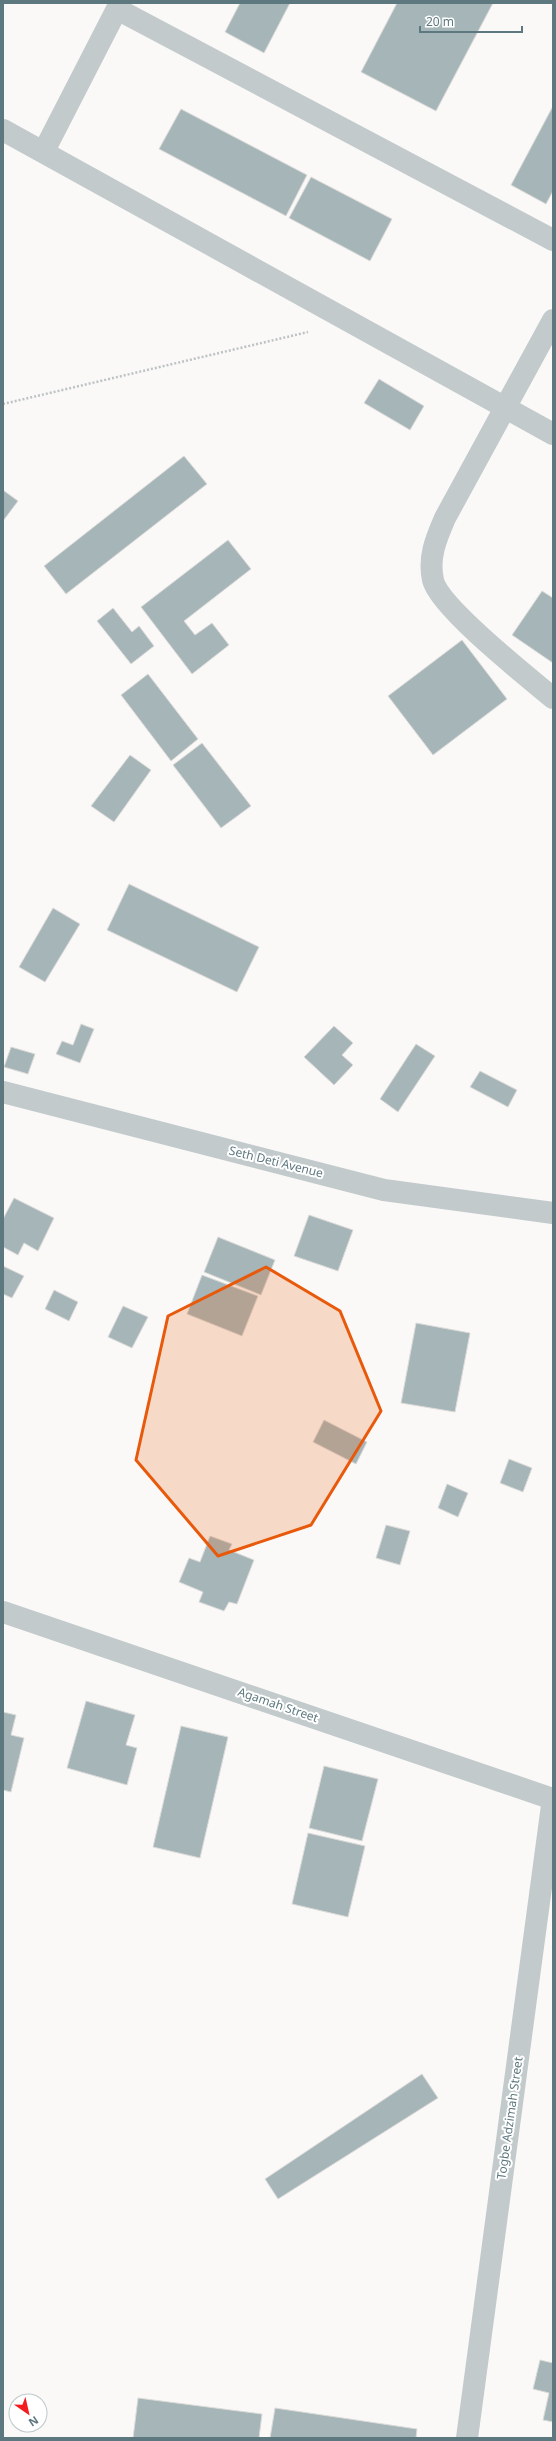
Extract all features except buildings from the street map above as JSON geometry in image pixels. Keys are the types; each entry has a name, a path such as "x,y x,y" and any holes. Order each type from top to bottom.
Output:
{"street":[{"path":"44,151 118,6 553,240"},
{"path":"3,130 44,151 553,434"},
{"path":"553,320 435,540 431,559 433,582 454,610 498,652 553,698"},
{"name":"Seth Deti Avenue","path":"3,1092 384,1190 553,1212"},
{"name":"Agamah Street","path":"3,1612 553,1799"},
{"name":"Togbe Adzimah Street","path":"467,2438 553,1799"}],"path":[{"path":"3,404 351,322"}],"highlighted area":[{"path":"266,1267 340,1311 381,1411 311,1525 218,1556 136,1460 168,1316"}]}
